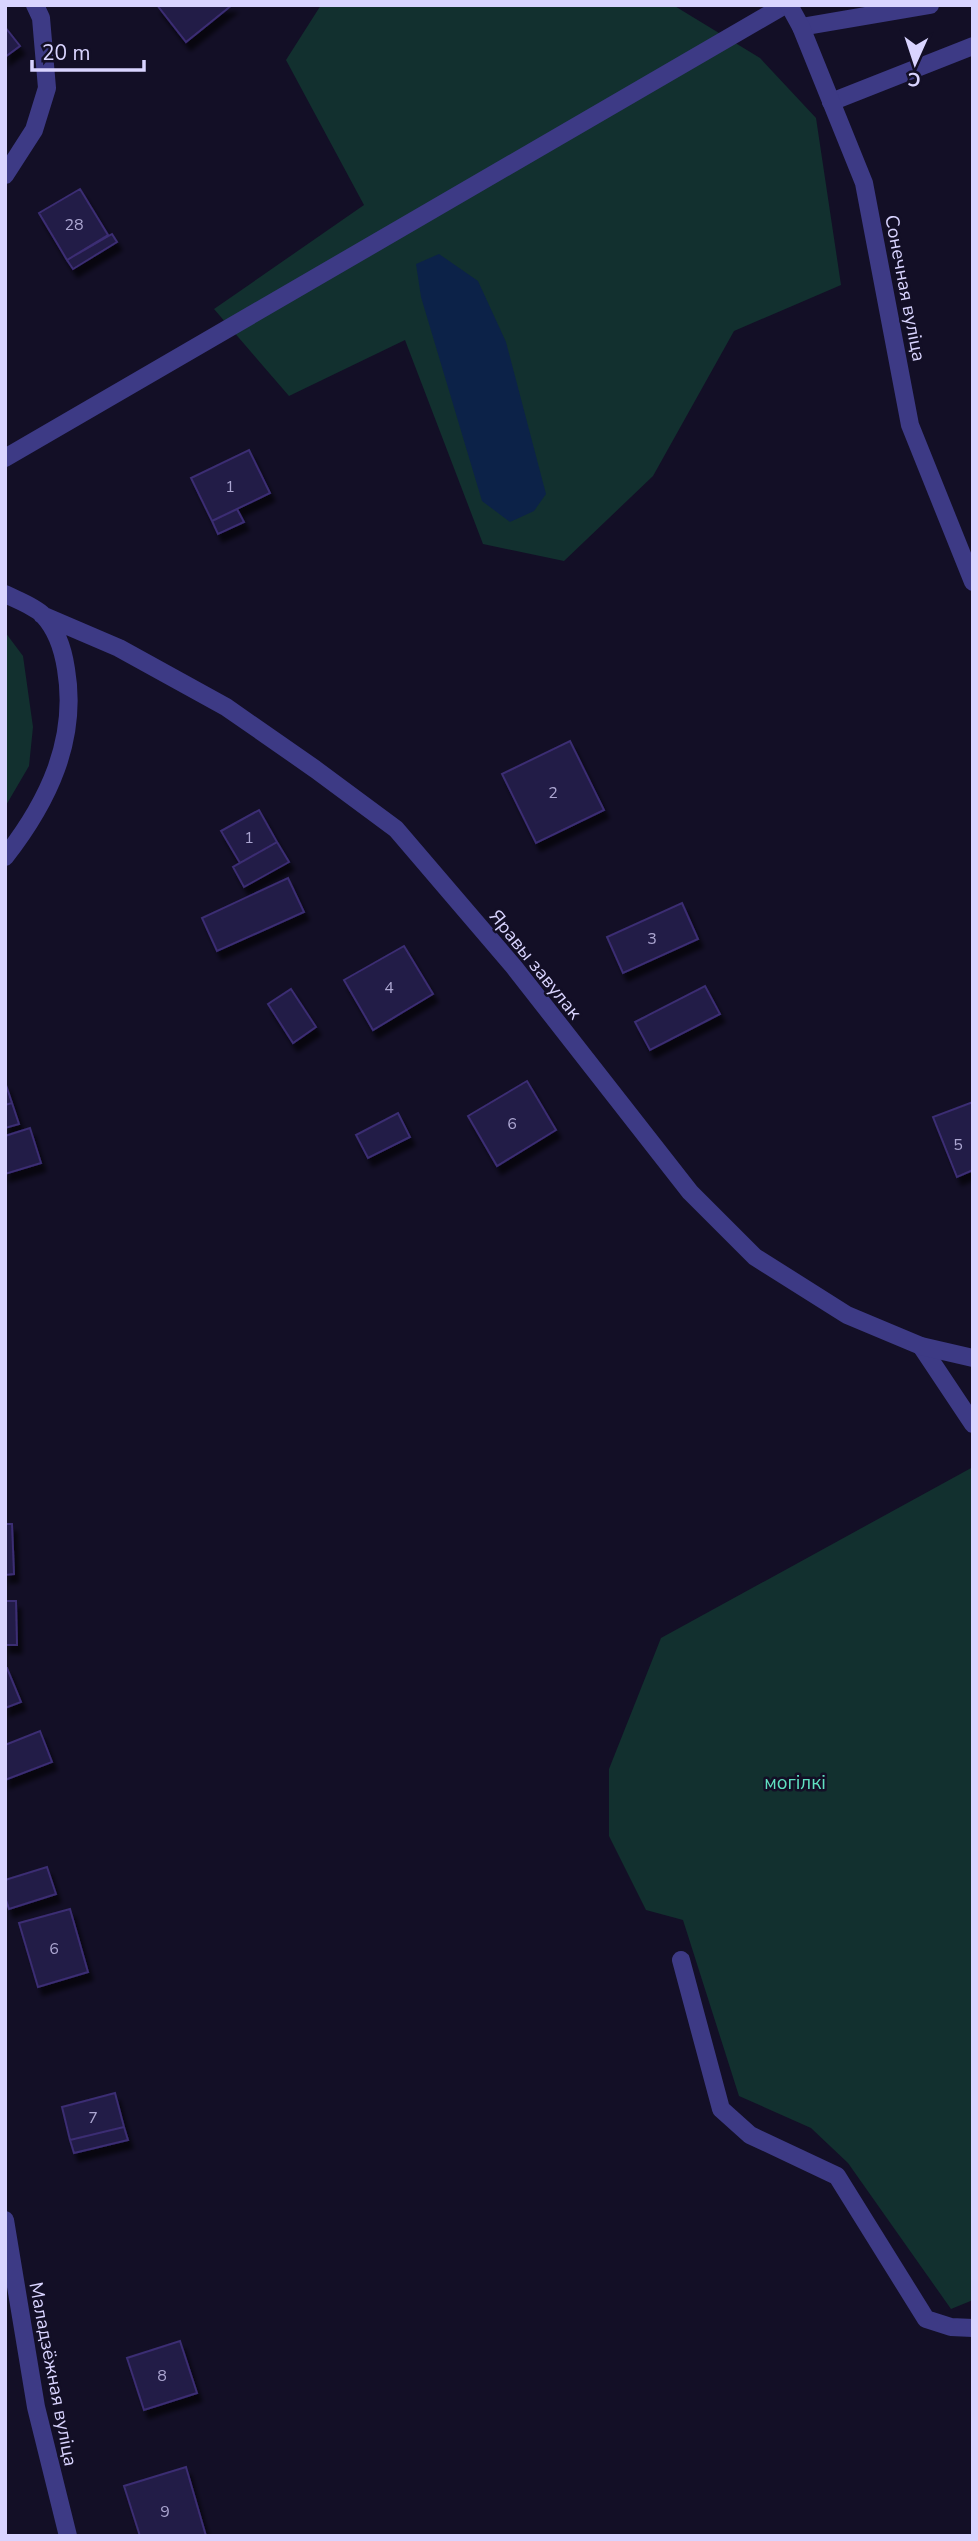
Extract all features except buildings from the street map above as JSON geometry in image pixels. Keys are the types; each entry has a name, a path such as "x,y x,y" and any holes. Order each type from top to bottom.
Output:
{"street":[{"path":"5,175 34,130 47,88 41,18 35,5"},
{"path":"5,458 787,5"},
{"name":"Сонечная вуліца","path":"787,5 801,27 864,183 910,425 973,582"},
{"path":"801,27 930,5"},
{"path":"831,102 973,46"},
{"path":"5,594 42,615 62,645 71,695 66,737 51,785 23,835 5,858"},
{"name":"Яравы завулак","path":"42,615 120,648 226,707 396,830 514,967 690,1192 755,1256 847,1315 921,1346 973,1358"},
{"path":"921,1346 973,1424"},
{"path":"681,1960 721,2109 750,2134 837,2176 926,2319 951,2327 973,2328"},
{"name":"Маладзёжная вуліца","path":"5,2220 36,2407 68,2536"}],"green space":[{"path":"321,5 673,5 760,58 816,118 841,285 734,331 653,476 564,561 483,544 405,340 289,396 214,309 364,205 286,60"},
{"path":"5,632 23,656 33,727 29,766 5,807"},
{"name":"могілкі","path":"973,1467 973,2300 951,2309 848,2163 811,2128 739,2096 683,1920 646,1910 609,1836 609,1769 661,1638"}],"water":[{"path":"439,254 478,281 506,342 546,494 534,511 510,522 482,501 421,297 416,264"}]}
